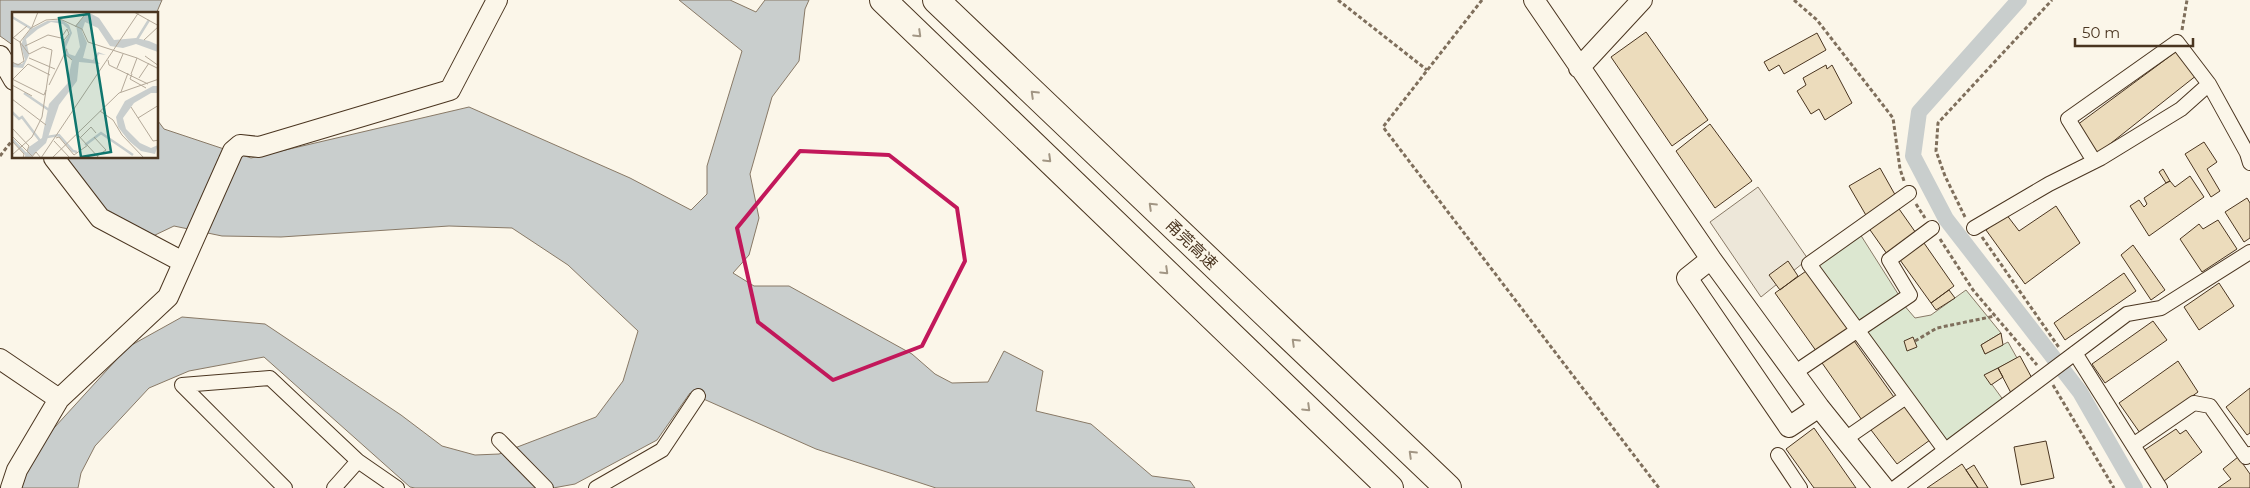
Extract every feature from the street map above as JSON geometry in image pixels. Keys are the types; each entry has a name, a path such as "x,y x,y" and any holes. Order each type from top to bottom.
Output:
{"highway":[{"path":"883,0 1390,488"},
{"name":"甬莞高速","path":"936,0 1448,488"}],"street":[{"path":"12,488 17,470 59,399 168,297 233,151 240,145 259,147 450,90 497,0"},
{"path":"1534,0 1710,259 1819,407 1883,487 1945,450 2127,314 2161,308 2250,252"},
{"path":"1579,68 1642,0"},
{"path":"2094,161 2068,119 2177,42 2208,84 2247,153 2250,163"},
{"path":"0,56 12,77"},
{"path":"1974,228 2049,184 2094,161 2181,109 2208,84"},
{"path":"55,159 100,218 183,262"},
{"path":"1909,193 1809,264 1945,450"},
{"path":"1794,373 1910,295 1889,260 1932,228"},
{"path":"1710,259 1687,278 1789,426 1819,407"},
{"path":"2071,356 2133,445 2160,488"},
{"path":"0,359 59,399"},
{"path":"284,488 182,385 270,378 358,461 397,488"},
{"path":"596,488 662,450 698,396"},
{"path":"1845,439 1906,397"},
{"path":"2133,445 2194,403 2210,406 2246,457 2250,454"},
{"path":"503,444 546,488"},
{"path":"1778,455 1800,488"},
{"path":"334,488 358,461"}],"path":[{"path":"1338,0 1427,70"},
{"path":"1482,0 1383,127 1659,488"},
{"path":"2052,0 1938,124 1936,151 1944,176 1964,216 2062,351 2071,356"},
{"path":"2177,42 2184,26 2187,0"},
{"path":"0,156 12,141"},
{"path":"1915,341 1937,328 1995,316"},
{"path":"2048,373 2114,488"}],"highlighted area":[{"path":"800,151 889,155 957,208 965,261 922,346 833,380 758,322 737,228"}],"green space":[{"path":"1860,234 1900,297 1859,325 1817,265"},
{"path":"1966,290 2001,333 1981,345 1985,354 2008,342 2017,358 1985,375 2004,401 1945,442 1864,333 1903,304 1915,318 1931,315"}],"shaded area":[{"path":"0,0 162,0 157,12 12,12 12,45 0,36"},
{"path":"679,0 730,0 756,12 765,0 809,0 805,9 799,61 772,97 750,174 759,218 749,255 733,273 754,286 789,286 912,354 935,374 952,383 988,382 1004,351 1043,371 1036,411 1091,424 1152,476 1190,481 1195,488 936,488 816,449 690,393 657,440 575,484 553,488 415,488 410,487 264,357 189,371 149,388 95,446 81,473 78,488 18,488 33,451 128,347 182,317 265,324 401,415 442,446 475,455 499,454 596,417 623,381 638,331 568,265 512,228 449,226 281,237 222,236 174,226 153,236 96,206 64,159 159,159 159,122 164,129 251,158 469,107 630,178 691,210 707,194 707,166 742,51"},
{"path":"1758,187 1808,259 1761,297 1710,222"}],"building":[{"path":"1646,32 1708,120 1672,146 1611,57"},
{"path":"1817,33 1826,50 1784,74 1779,65 1769,71 1764,62"},
{"path":"2177,51 2197,75 2096,155 2077,125"},
{"path":"1826,65 1827,69 1832,65 1852,103 1825,120 1819,109 1811,114 1797,91 1806,85 1803,78"},
{"path":"1710,124 1752,181 1715,208 1676,151"},
{"path":"2204,142 2217,162 2207,169 2220,191 2211,197 2185,154"},
{"path":"1880,168 1898,200 1867,217 1849,186"},
{"path":"2163,169 2170,181 2166,183 2159,172"},
{"path":"2190,176 2204,197 2149,236 2130,206 2139,200 2144,207 2147,204 2144,198 2166,183 2170,181 2175,187"},
{"path":"2247,198 2250,203 2250,238 2244,242 2225,212"},
{"path":"1897,206 1916,233 1887,254 1868,227"},
{"path":"2056,206 2080,243 2025,284 1986,230 2006,214 2019,231"},
{"path":"2218,220 2237,249 2202,272 2180,239 2199,224 2203,229"},
{"path":"1924,243 1954,286 1931,303 1900,260"},
{"path":"2133,245 2165,290 2151,300 2121,255"},
{"path":"1788,261 1798,276 1780,290 1769,275"},
{"path":"1809,269 1853,331 1819,355 1775,293"},
{"path":"2124,273 2136,291 2065,340 2054,323"},
{"path":"2219,283 2234,306 2199,330 2184,307"},
{"path":"1949,290 1955,298 1936,310 1931,303"},
{"path":"2153,321 2167,340 2105,383 2092,364"},
{"path":"2001,333 2003,345 1985,354 1981,345"},
{"path":"1913,337 1917,347 1907,351 1904,341"},
{"path":"1852,338 1896,400 1864,423 1820,360"},
{"path":"2020,356 2033,380 2011,393 1998,368"},
{"path":"2178,361 2198,392 2140,433 2119,403"},
{"path":"1998,368 2003,377 1991,385 1984,375"},
{"path":"2250,388 2250,433 2247,435 2226,407"},
{"path":"1902,402 1930,440 1897,464 1868,426"},
{"path":"1814,428 1856,488 1814,488 1786,449"},
{"path":"2176,429 2180,434 2186,430 2202,452 2164,481 2143,451"},
{"path":"2046,441 2054,478 2021,485 2014,447"},
{"path":"2238,457 2250,474 2250,488 2218,488 2231,479 2223,469"},
{"path":"1962,464 1978,488 1927,488"},
{"path":"1974,465 1988,488 1978,488 1966,470"}],"waterway":[{"path":"2019,0 1919,112 1913,156 1946,219 2080,392 2135,488"}]}
